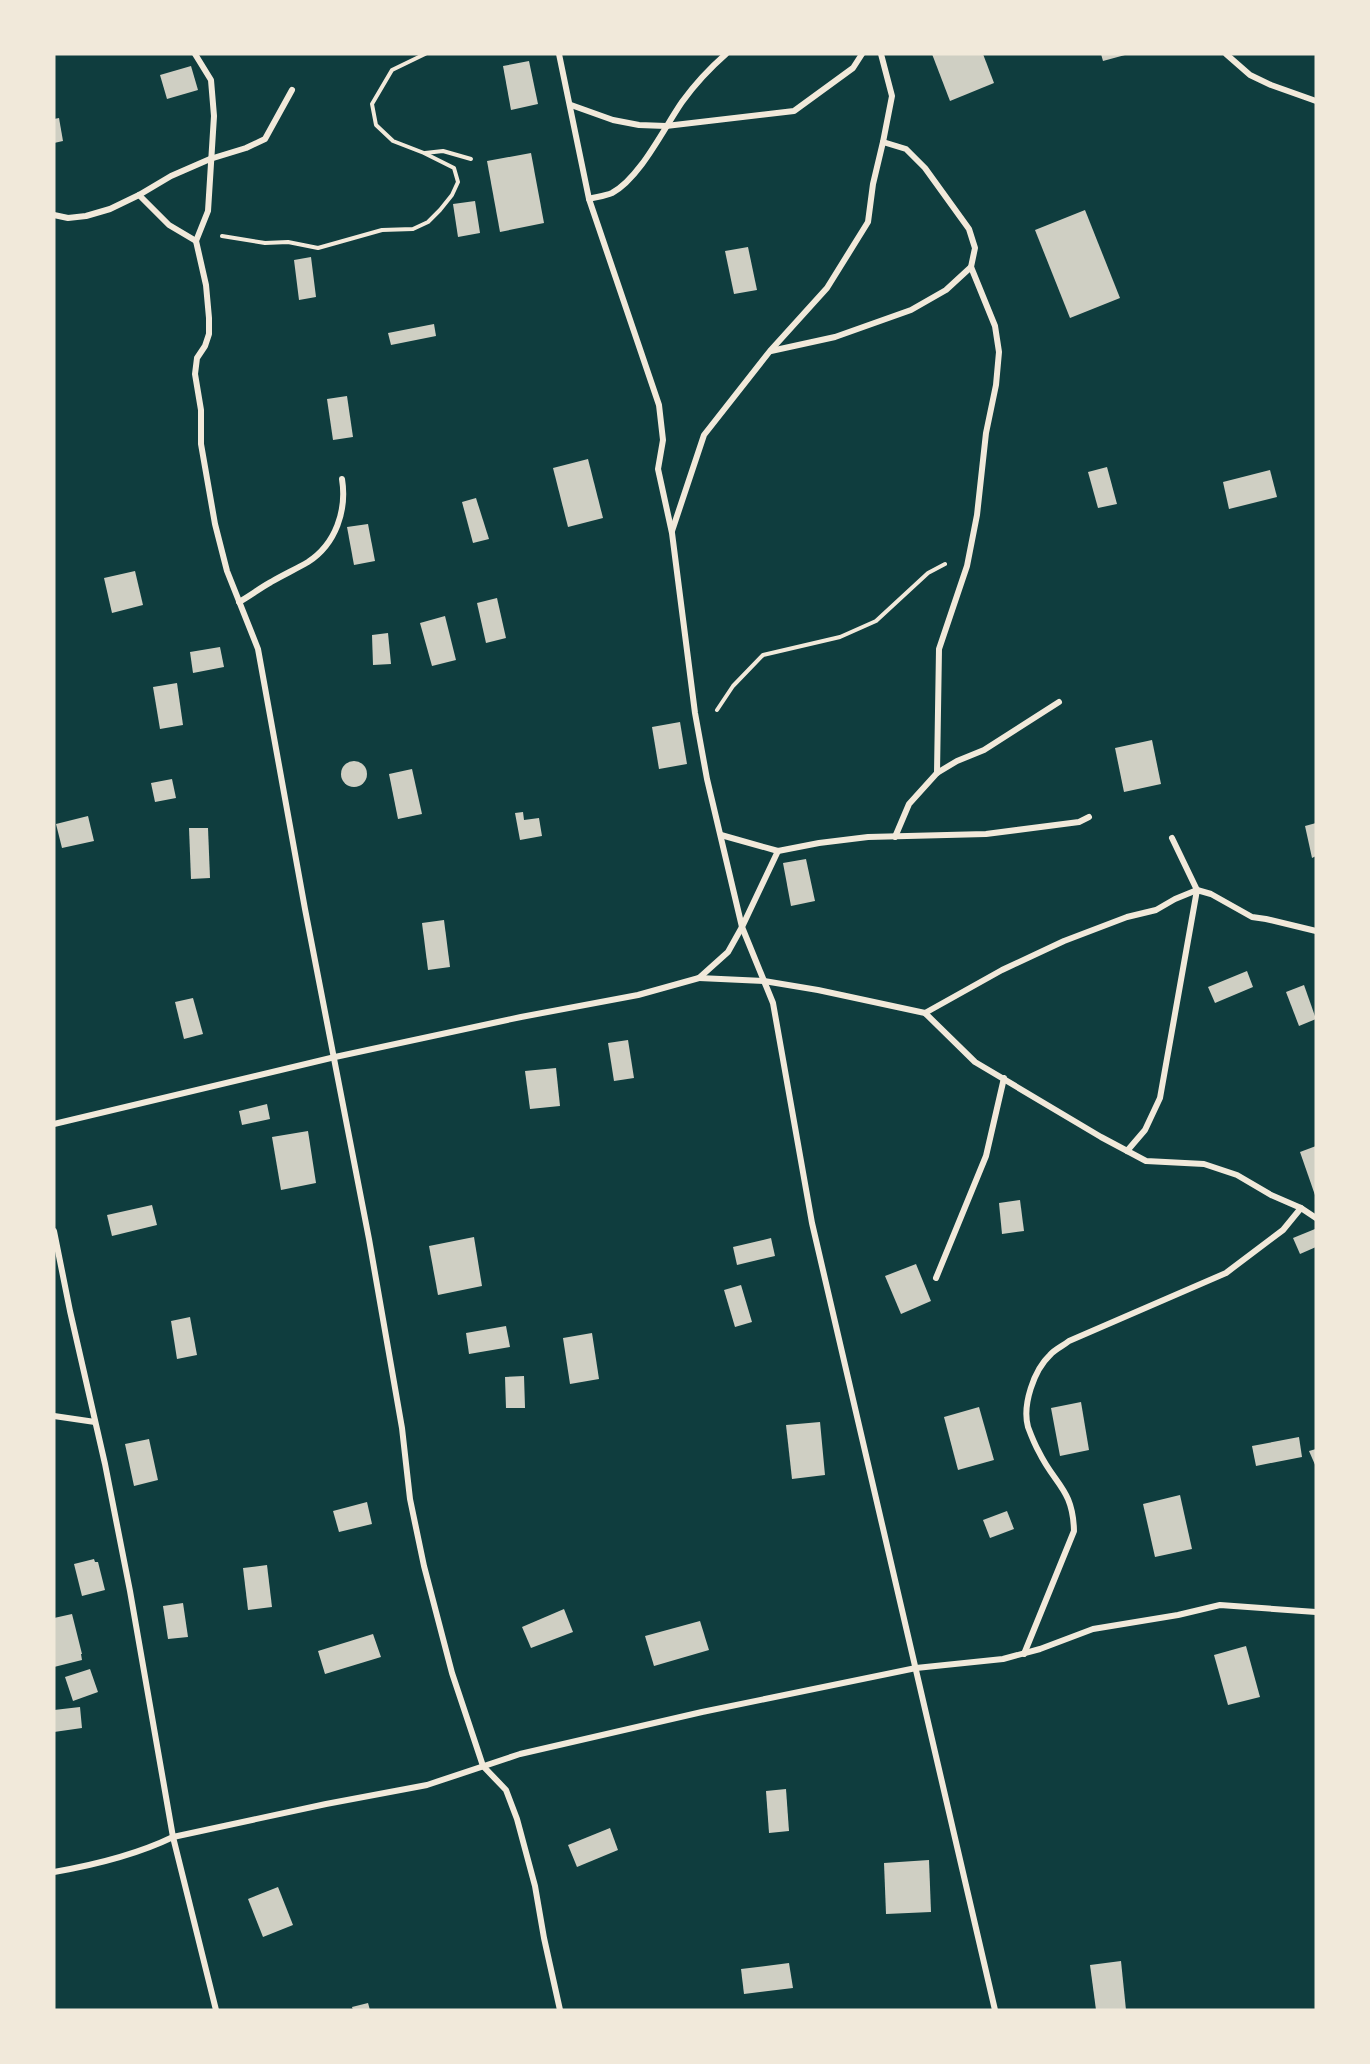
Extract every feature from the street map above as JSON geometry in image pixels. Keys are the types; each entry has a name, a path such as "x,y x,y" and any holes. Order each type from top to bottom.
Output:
{"street":[{"path":"195,54 211,81 214,116 208,211 196,241 206,285 209,334 197,358 195,374 201,410 201,444 215,524 227,571 258,649 394,1380 410,1498 422,1555 452,1673 483,1766 506,1790 517,1819 535,1887 560,2010"},
{"path":"560,54 589,200 659,405 663,440 658,469 672,533 707,779 742,927 773,1003 812,1223 995,2010"},
{"path":"589,200 612,193 632,176 699,81 726,54"},
{"path":"571,105 613,120 639,125 666,126 794,111 853,68 862,54"},
{"path":"672,533 704,435 770,351 826,288 868,222 873,184 892,96 881,54"},
{"path":"1226,54 1251,75 1271,85 1316,101"},
{"path":"54,215 68,218 86,216 110,209 171,176 265,139 292,90"},
{"path":"883,142 906,149 925,168 969,229 975,248 971,267 995,326 999,352 968,566 939,649 937,773"},
{"path":"139,195 169,225 196,241"},
{"path":"770,351 835,338 911,310 946,290 971,267"},
{"path":"240,602 310,560 325,547 336,531 344,498 342,479"},
{"path":"895,837 909,804 937,773 957,761 984,750 1059,702"},
{"path":"721,835 778,851 868,837 986,834 1079,822 1089,817"},
{"path":"1127,1151 1145,1130 1160,1098 1197,890 1172,838"},
{"path":"699,978 728,952 778,851"},
{"path":"925,1013 1002,970 1064,941 1127,917 1156,910 1174,899 1197,890 1211,894 1252,917 1316,931"},
{"path":"54,1124 334,1057 520,1017 638,995 699,978 764,981 925,1013 975,1062 1146,1161 1204,1164 1237,1175 1316,1218"},
{"path":"936,1278 986,1156 1004,1078"},
{"path":"1024,1654 1074,1531 1068,1496 1040,1455 1028,1425 1029,1391 1039,1370 1050,1354 1069,1341 1226,1273 1283,1230 1301,1208"},
{"path":"54,1231 130,1591 173,1837 216,2010"},
{"path":"54,1416 95,1422"},
{"path":"54,1872 88,1866 154,1846 173,1837 427,1785 520,1754 702,1712 916,1668 1004,1659 1093,1629 1178,1615 1220,1605 1316,1612"}],"path":[{"path":"196,241 217,235 265,243 288,242 318,248 382,230 413,229 428,222 452,195 458,182 454,168 393,141 376,125 372,104 392,70 425,54"},
{"path":"424,153 443,151 471,159"},
{"path":"698,726 721,707 733,686 763,656 840,637 876,621 928,573 948,563 968,566"}],"building":[{"path":"932,54 983,54 994,83 950,101"},
{"path":"1101,54 1124,54 1125,55 1103,61"},
{"path":"529,61 538,104 511,110 503,66"},
{"path":"191,66 198,90 167,99 160,75"},
{"path":"59,118 63,141 54,143 54,119"},
{"path":"531,153 544,223 500,232 487,161"},
{"path":"475,201 480,233 458,237 453,204"},
{"path":"1085,210 1120,298 1070,318 1035,230"},
{"path":"748,247 757,290 734,294 725,251"},
{"path":"311,257 316,297 299,300 294,260"},
{"path":"434,324 436,336 391,345 388,333"},
{"path":"347,396 353,437 333,440 327,399"},
{"path":"588,459 603,518 568,527 553,468"},
{"path":"1107,467 1117,504 1098,508 1088,472"},
{"path":"1270,470 1277,497 1229,509 1223,482"},
{"path":"476,498 489,539 473,543 462,502"},
{"path":"368,524 375,561 354,565 347,527"},
{"path":"135,571 143,605 112,613 104,578"},
{"path":"497,598 506,638 486,643 477,603"},
{"path":"445,616 456,660 432,666 420,623"},
{"path":"388,633 391,664 373,665 372,635"},
{"path":"220,647 224,667 193,673 190,652"},
{"path":"177,683 183,725 160,729 153,687"},
{"path":"680,722 687,764 659,769 652,727"},
{"path":"1152,740 1161,784 1124,792 1115,748"},
{"path":"354,761 363,765 367,774 363,783 354,787 345,783 341,774 345,765"},
{"path":"412,769 422,814 398,819 389,774"},
{"path":"172,779 176,798 155,802 151,783"},
{"path":"523,812 524,820 539,818 542,836 520,840 515,813"},
{"path":"88,816 94,841 62,848 56,824"},
{"path":"1316,823 1316,856 1312,858 1305,826"},
{"path":"189,828 208,828 210,878 191,879"},
{"path":"806,859 815,901 791,906 783,863"},
{"path":"444,920 450,967 428,970 422,923"},
{"path":"1247,971 1253,987 1215,1003 1208,987"},
{"path":"1304,985 1316,1019 1299,1026 1286,992"},
{"path":"193,998 203,1034 184,1039 175,1002"},
{"path":"628,1040 634,1078 614,1081 608,1043"},
{"path":"556,1068 560,1106 530,1109 525,1071"},
{"path":"267,1104 270,1119 242,1125 239,1111"},
{"path":"308,1131 316,1183 281,1190 272,1137"},
{"path":"1316,1146 1316,1198 1300,1152"},
{"path":"1020,1200 1024,1231 1002,1234 999,1203"},
{"path":"152,1205 157,1225 112,1236 107,1215"},
{"path":"1315,1229 1316,1247 1300,1254 1293,1238"},
{"path":"474,1237 482,1286 438,1295 429,1246"},
{"path":"771,1238 775,1256 737,1265 733,1247"},
{"path":"916,1264 931,1301 901,1314 885,1276"},
{"path":"741,1285 752,1322 735,1327 724,1290"},
{"path":"190,1317 197,1355 177,1359 171,1321"},
{"path":"506,1326 510,1347 469,1354 466,1333"},
{"path":"592,1333 599,1379 570,1384 563,1338"},
{"path":"524,1376 525,1408 506,1408 505,1377"},
{"path":"1081,1402 1089,1450 1060,1456 1051,1408"},
{"path":"979,1407 994,1460 958,1470 944,1417"},
{"path":"820,1422 825,1475 792,1479 786,1425"},
{"path":"1299,1437 1302,1457 1256,1466 1252,1446"},
{"path":"149,1439 158,1480 134,1486 125,1444"},
{"path":"1316,1449 1316,1467 1309,1451"},
{"path":"1180,1495 1192,1549 1155,1557 1143,1504"},
{"path":"367,1502 372,1524 339,1532 333,1511"},
{"path":"1007,1511 1014,1529 990,1538 983,1520"},
{"path":"94,1559 98,1562 105,1590 82,1596 74,1564"},
{"path":"267,1565 272,1607 248,1610 243,1568"},
{"path":"183,1603 188,1637 168,1639 163,1606"},
{"path":"564,1609 573,1632 531,1648 522,1627"},
{"path":"72,1614 82,1660 54,1667 54,1618"},
{"path":"700,1621 709,1650 654,1666 645,1636"},
{"path":"373,1634 381,1657 325,1674 318,1651"},
{"path":"1246,1646 1260,1697 1228,1705 1214,1655"},
{"path":"90,1669 98,1692 73,1701 65,1677"},
{"path":"80,1707 82,1728 54,1732 54,1710"},
{"path":"786,1789 789,1831 769,1833 766,1791"},
{"path":"610,1828 618,1850 577,1867 568,1845"},
{"path":"929,1860 931,1912 886,1914 884,1863"},
{"path":"278,1887 293,1925 263,1937 248,1899"},
{"path":"1121,1961 1126,2010 1096,2010 1090,1965"},
{"path":"789,1963 793,1988 744,1994 741,1969"},
{"path":"368,2003 370,2010 353,2010 352,2007"}]}
